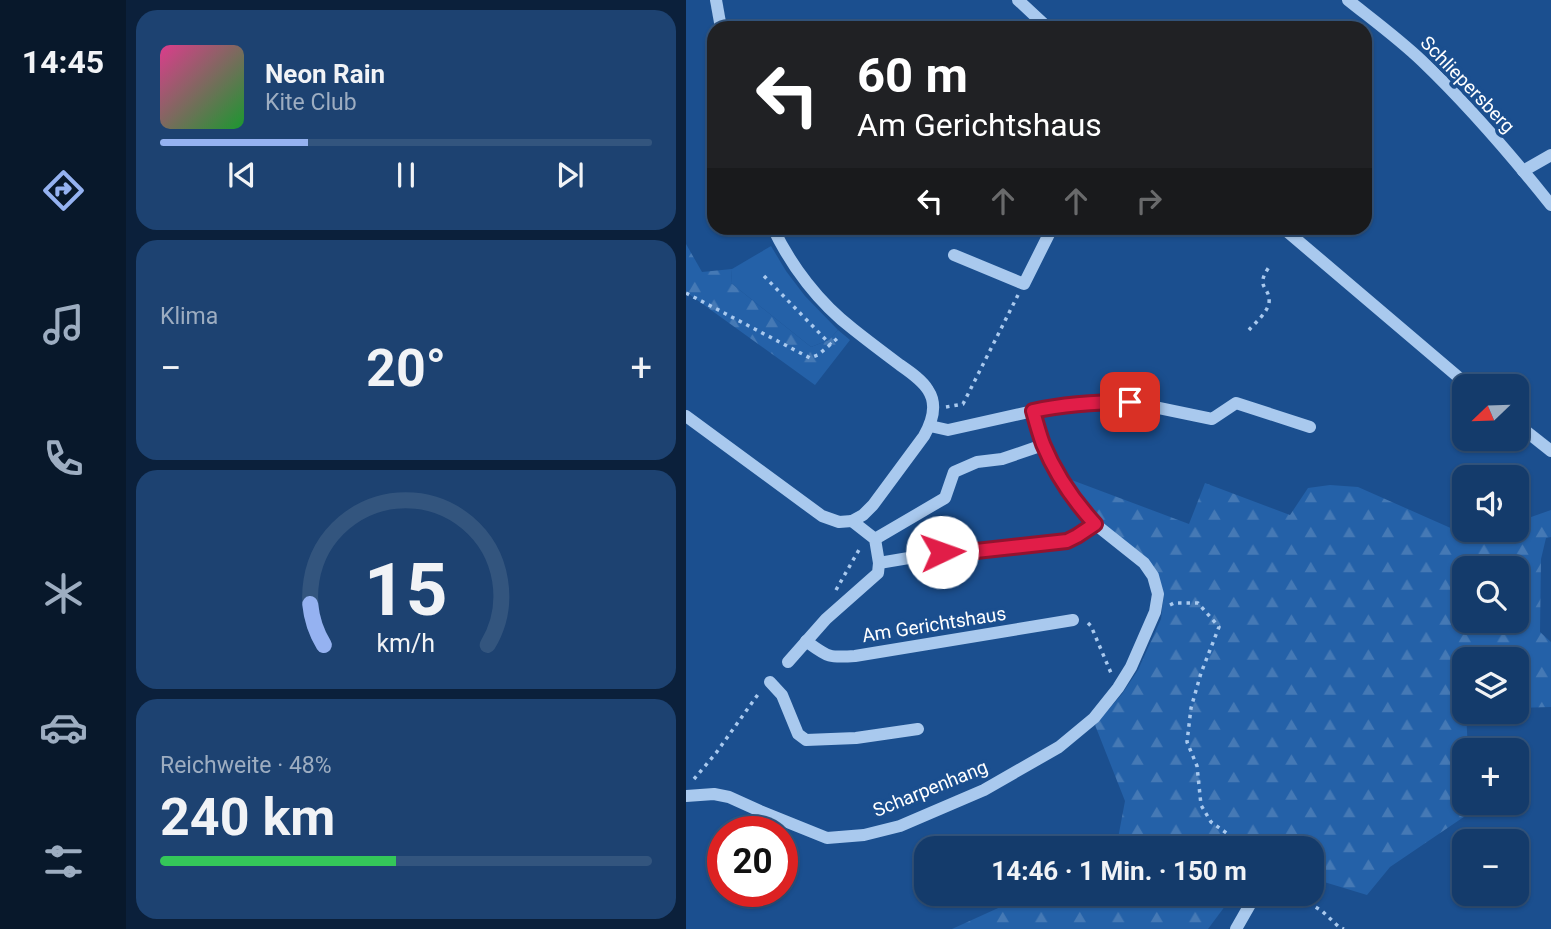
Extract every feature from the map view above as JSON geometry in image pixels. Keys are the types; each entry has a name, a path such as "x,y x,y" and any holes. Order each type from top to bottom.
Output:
{"street":[{"path":"716,0 720,21"},
{"path":"1018,0 1040,21"},
{"name":"Schliepersberg","path":"1348,0 1421,60 1465,105 1551,205"},
{"path":"1523,171 1551,155"},
{"path":"686,416 822,516 839,523 852,521 873,505 930,426 934,410 930,391 849,326 798,271 776,235"},
{"path":"954,256 1024,284 1048,235"},
{"path":"1291,235 1455,374"},
{"path":"930,426 948,430 1047,408 1130,402 1212,419 1236,403 1310,427"},
{"path":"1033,411 1043,445 1063,482 1084,512 1144,563 1153,576 1158,594 1156,612 1131,667 1118,688"},
{"path":"1530,434 1551,450"},
{"path":"871,536 945,498 954,472 977,462 1002,459 1043,445"},
{"path":"852,521 871,536 880,563 968,548 976,551 1067,541 1095,524"},
{"name":"Am Gerichtshaus","path":"788,662 827,619 878,573 880,563"},
{"name":"Am Gerichtshaus","path":"806,641 825,655 855,656 1073,620"},
{"path":"770,682 782,695 798,734 806,740 856,738 918,729"},
{"name":"Scharpenhang","path":"686,796 715,794 729,797 827,838 864,835 900,826 984,790 1059,747 1094,718 1118,688"},
{"path":"1236,929 1249,906"}],"path":[{"path":"1249,331 1268,306 1269,300 1262,282 1269,267"},
{"path":"764,276 831,345"},
{"path":"934,410 963,404 1024,284"},
{"path":"686,293 810,358 831,345 849,326"},
{"path":"827,619 830,600 871,536"},
{"path":"1156,612 1174,603 1198,603 1219,627 1191,708 1187,742 1197,766 1200,805 1210,822 1230,836"},
{"path":"1073,620 1087,622 1091,626 1118,688"},
{"path":"692,782 770,682"},
{"path":"1314,906 1344,929"}],"green space":[{"path":"686,244 702,272 732,269 731,283 811,347 829,340 838,330 850,340 815,385 686,292"},
{"path":"771,246 805,296 838,330 829,340 811,347 731,283 732,269"},
{"path":"1069,479 1189,524 1205,483 1290,515 1308,488 1330,485 1358,487 1452,529 1452,542 1529,542 1529,518 1551,510 1551,537 1546,538 1541,559 1540,632 1551,642 1551,707 1529,708 1529,647 1452,647 1452,724 1467,724 1467,738 1452,738 1452,815 1467,815 1390,867 1367,895 1324,882 1324,836 1118,836 1125,801 1095,725 1122,694 1138,670 1161,619 1164,594 1158,574 1101,522"},
{"path":"1003,906 1225,906 1208,929 952,929"}],"route":[{"path":"942,552 1067,541 1095,524 1063,482 1043,445 1033,411 1102,402 1130,402"}]}
